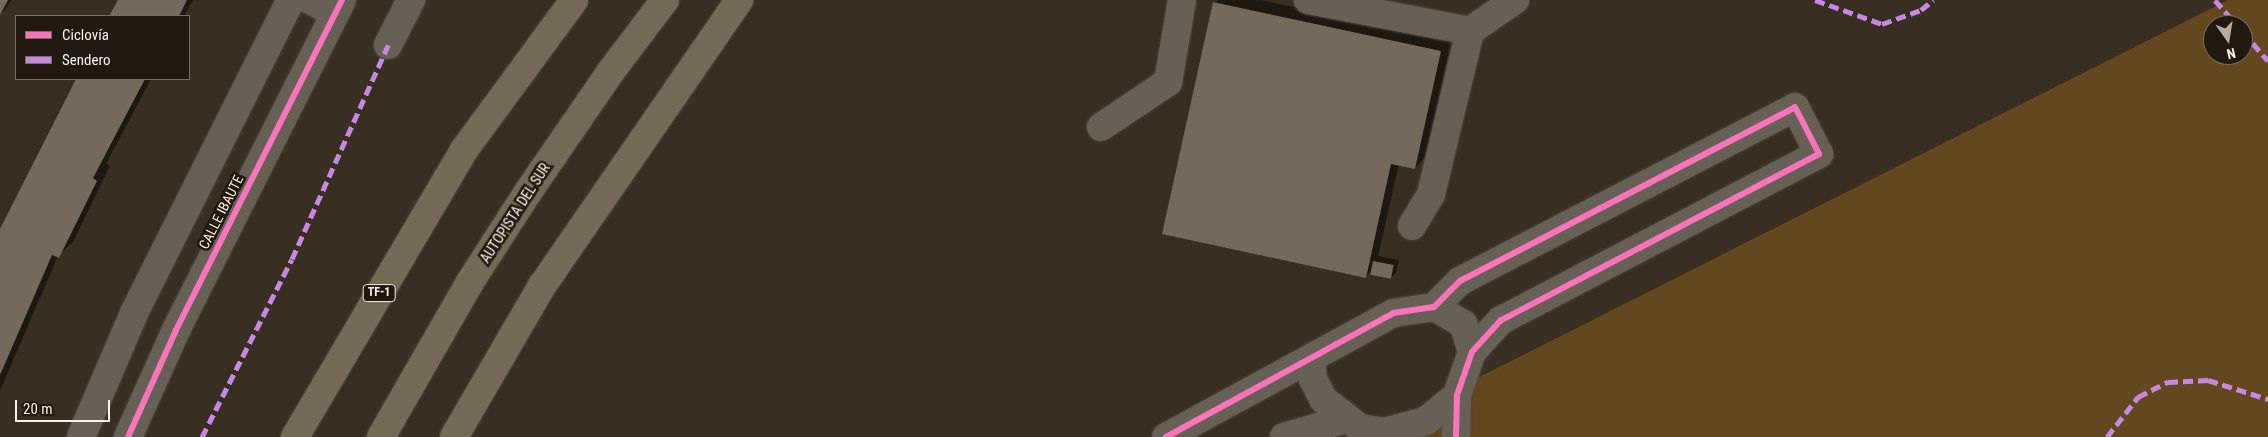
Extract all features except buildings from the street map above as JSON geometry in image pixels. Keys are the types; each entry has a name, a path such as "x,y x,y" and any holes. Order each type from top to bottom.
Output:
{"highway":[{"name":"TF-1","path":"295,437 464,150 574,0"},
{"name":"AUTOPISTA DEL SUR","path":"382,437 470,282 528,192 612,70 665,0"},
{"path":"454,437 542,286 740,0"}],"street":[{"path":"81,437 135,311 290,0"},
{"path":"310,0 338,7"},
{"path":"388,45 411,0"},
{"path":"1101,127 1168,82 1182,0"},
{"path":"1308,0 1470,31"},
{"path":"1412,226 1431,194 1470,31 1515,0"},
{"name":"CALLE IBAUTE","path":"128,437 176,330 338,7"},
{"path":"1166,437 1393,313 1434,307 1460,281 1795,106 1819,154 1501,320 1472,352 1457,396 1456,437"},
{"path":"1434,307 1463,324 1472,352"},
{"path":"1311,358 1313,379 1323,399 1346,419 1360,428 1387,435 1426,421 1457,396"},
{"path":"1284,437 1346,419"}],"shaded area":[{"path":"2228,0 2268,0 2268,437 1360,437"}],"marked path":[{"path":"1815,0 1882,24 1921,10 1933,0"},
{"path":"2215,0 2228,15"},
{"path":"2253,44 2268,61"},
{"path":"202,437 292,259 388,45"},
{"path":"2107,437 2138,397 2168,382 2208,380 2268,399"}],"cycle path":[{"path":"128,437 176,330 342,0"},
{"path":"1166,437 1393,313 1434,307 1460,281 1795,107 1819,154 1501,320 1472,352 1457,395 1456,437"}]}
